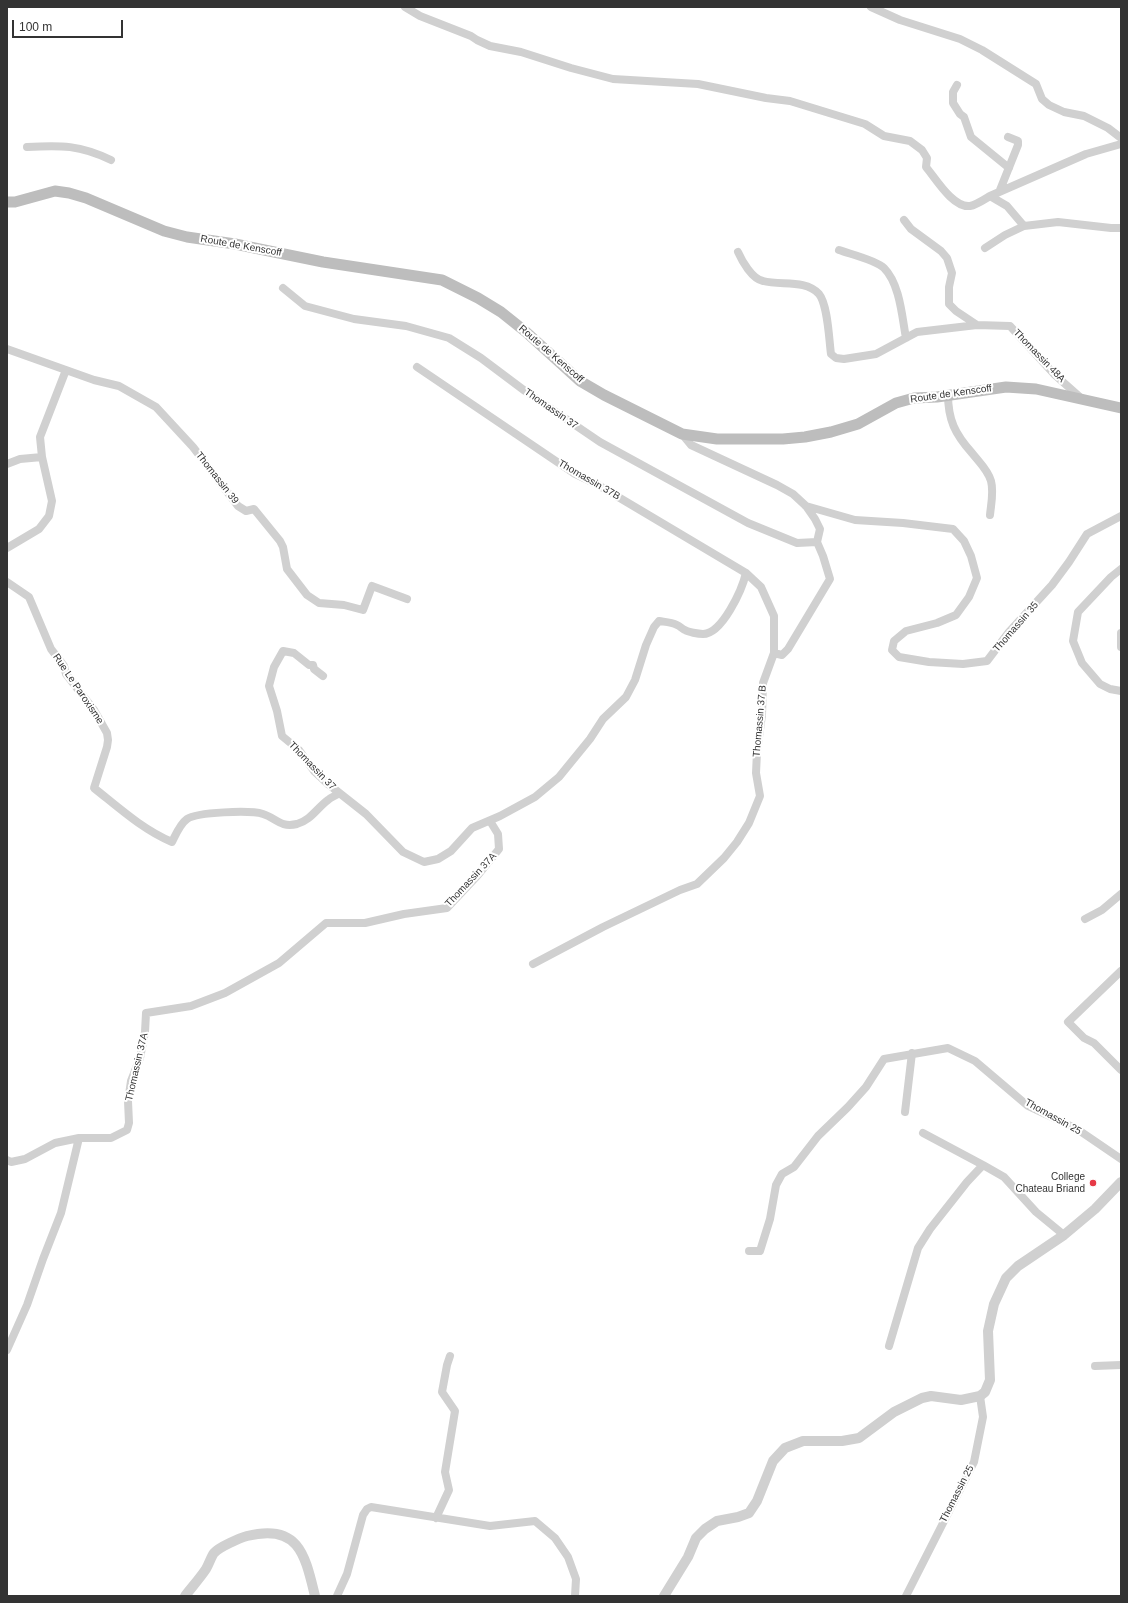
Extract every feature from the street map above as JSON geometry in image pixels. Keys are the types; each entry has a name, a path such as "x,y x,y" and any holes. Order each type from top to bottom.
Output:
{"main road":[{"name":"Route de Kenscoff","path":"7,202 15,202 55,191 69,193 86,198 164,230 187,237 235,244 323,262 442,280 478,298 501,312 526,332 580,381 604,395 682,434 716,439 782,439 805,437 831,432 858,424 896,403 914,398 1006,387 1036,389 1121,408"}],"street":[{"path":"405,7 420,16 471,36 490,46 521,52 571,68 613,78 698,84 766,98 790,101 865,124 884,136 910,141 922,150 928,158 926,167 957,204 970,206 1000,190 1086,154 1121,144"},
{"path":"871,7 900,20 960,39 982,50 1036,84 1042,99 1049,105 1064,112 1084,116 1108,128 1121,138"},
{"path":"957,85 953,92 953,103 960,114 964,117 971,137 1009,168"},
{"path":"1000,190 1018,145 1018,141 1008,137"},
{"path":"27,147 65,146 97,153 111,160"},
{"path":"990,196 1007,206 1024,226"},
{"path":"904,220 911,229 941,251 947,258 952,273 949,287 949,304 956,311 977,324"},
{"path":"985,248 1005,235 1024,226 1058,222 1121,228"},
{"path":"839,250 876,263 884,268 899,296 906,338"},
{"name":"Thomassin 48A","path":"738,252 743,264 762,281 807,286 819,295 826,312 831,354 836,358 844,359 876,354 916,332 977,324 1010,326 1056,375 1083,400"},
{"name":"Thomassin 37","path":"283,288 305,306 354,319 406,326 450,338 481,358 600,442 748,522 797,543 817,542"},
{"name":"Thomassin 39","path":"7,349 94,380 119,386 156,407 193,447 238,506 246,511 254,509 280,541 283,547 287,568 307,595 319,603 344,605 363,610 372,586 407,599"},
{"name":"Thomassin 37B","path":"417,367 575,474 598,485 746,573"},
{"path":"7,548 39,529 49,516 52,501 42,457 40,437 66,370"},
{"path":"948,394 948,411 951,422 991,480 993,488 990,515"},
{"path":"490,821 535,797 559,777 590,739 603,719 626,697 635,680 646,645 654,627 659,621 670,622 678,625 686,631 703,634 710,632 722,622 741,588 746,573 761,586 774,616 774,653 782,655 788,650 830,579 817,542 820,529 806,506 793,494 777,485 691,445 682,434"},
{"path":"7,464 20,459 42,457"},
{"name":"Thomassin 35","path":"806,506 855,520 903,523 953,529 964,541 971,556 977,578 969,597 956,615 937,623 906,631 894,641 892,650 899,657 929,662 963,664 987,661 1009,632 1052,585 1070,562 1087,534 1121,516"},
{"path":"1121,569 1111,577 1078,612 1073,641 1082,663 1100,684 1110,689 1121,691"},
{"name":"Rue Le Paroxisme","path":"7,582 29,597 51,649 64,666 66,674 94,710 106,733 108,740 107,747 94,788 138,822 155,833 172,842 184,822 191,817 233,811 263,814 279,823 288,825 297,824 307,820 328,800 338,794"},
{"path":"1121,633 1121,647"},
{"name":"Thomassin 37","path":"322,676 314,669 313,665 309,665 294,653 283,651 274,667 269,686 277,712 282,736 299,750 314,771 338,794 346,798 366,814 403,852 424,862 438,859 451,851 472,828 490,821"},
{"name":"Thomassin 37 B","path":"533,964 603,927 680,890 697,884 724,858 737,842 749,823 760,796 756,773 762,715 763,683 774,653"},
{"name":"Thomassin 37A","path":"79,1138 110,1138 127,1130 129,1124 128,1101 131,1081 140,1058 145,1032 146,1013 191,1006 225,993 279,963 326,923 365,923 404,914 447,908 478,876 499,849 498,834 490,821"},
{"path":"1085,919 1102,910 1121,894"},
{"path":"1121,971 1068,1022 1084,1038 1094,1043 1121,1070"},
{"name":"Thomassin 25","path":"912,1053 948,1048 975,1061 1028,1106 1076,1129 1121,1159"},
{"path":"749,1251 760,1251 770,1219 776,1186 782,1174 794,1167 818,1136 866,1087 884,1059 912,1053 905,1112"},
{"path":"923,1133 1004,1177 1036,1212 1064,1235"},
{"path":"7,1160 11,1162 25,1159 54,1143 79,1138 61,1213 43,1259 28,1305 7,1350"},
{"path":"889,1346 918,1248 930,1229 967,1182 983,1165"},
{"path":"664,1596 688,1557 696,1538 705,1529 717,1521 738,1517 749,1513 757,1501 773,1460 785,1448 803,1441 842,1441 859,1438 894,1412 922,1398 931,1396 961,1400 980,1396 984,1392 990,1380 988,1331 994,1304 1006,1278 1018,1266 1064,1235 1095,1209 1121,1182"},
{"path":"436,1518 449,1490 445,1472 455,1411 442,1392 450,1356"},
{"path":"1095,1366 1121,1365"},
{"name":"Thomassin 25","path":"906,1596 974,1462 983,1417 980,1396"},
{"path":"337,1596 347,1574 363,1515 367,1509 371,1507 490,1526 536,1521 555,1538 568,1557 576,1579 575,1596"},
{"path":"185,1596 206,1569 215,1552 241,1538 257,1534 270,1533 284,1535 296,1544 307,1563 315,1596"}],"place":[{"name":"College Chateau Briand","path":"1093,1183"}]}
